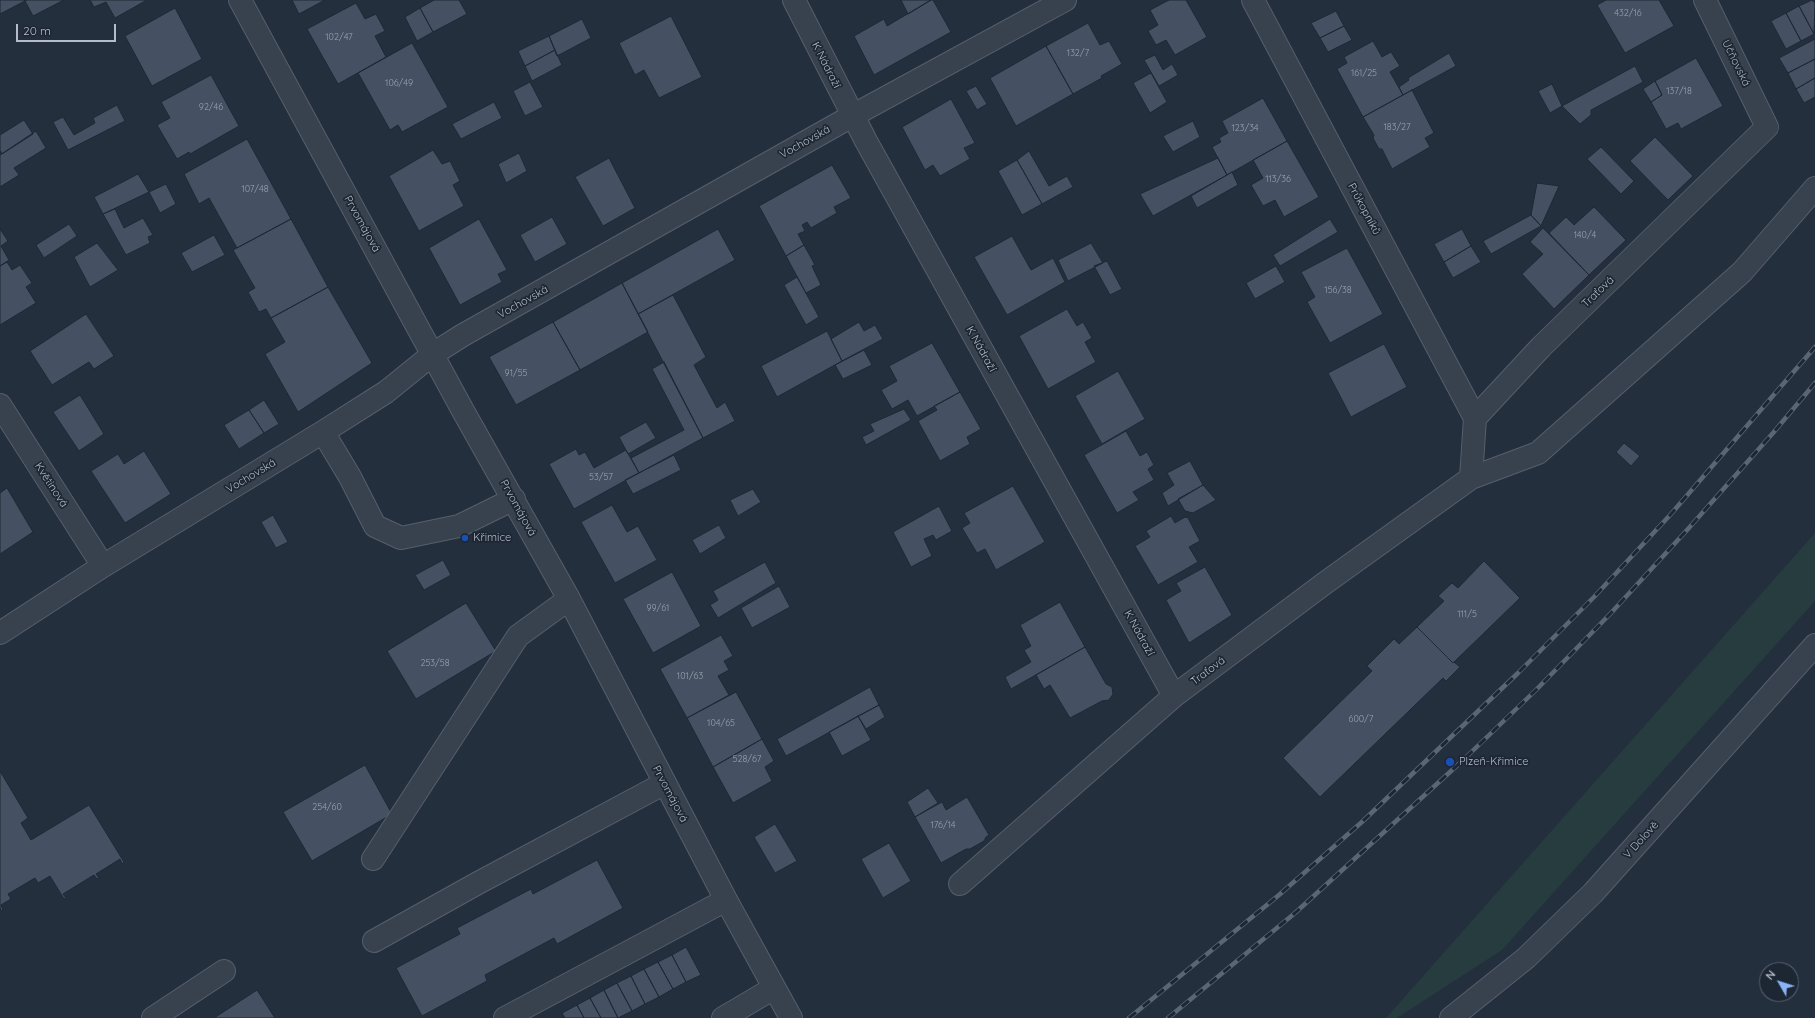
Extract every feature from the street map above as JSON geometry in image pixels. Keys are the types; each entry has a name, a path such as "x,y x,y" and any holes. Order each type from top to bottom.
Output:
{"street":[{"name":"Prvomájová","path":"240,0 462,409 569,599 726,900 791,1018"},
{"name":"K Nádraží","path":"794,0 852,116 1174,696"},
{"name":"Vochovská","path":"0,633 103,566 386,392 433,354 852,116 1065,0"},
{"name":"Průkopníků","path":"1253,0 1475,418"},
{"name":"Učňovská","path":"1705,0 1767,127"},
{"name":"Traťová","path":"1475,418 1541,347 1767,127"},
{"name":"Traťová","path":"960,884 1174,696 1325,583 1472,478 1538,453 1742,272 1815,188"},
{"name":"Květinová","path":"0,405 103,566"},
{"path":"1472,478 1475,418"},
{"path":"323,432 350,477 375,526 401,538 459,526 514,499"},
{"path":"373,859 518,636 569,599"},
{"name":"V Dolově","path":"1451,1018 1526,958 1593,893 1815,645"},
{"path":"374,942 478,883 665,783"},
{"path":"505,1018 726,900"},
{"path":"153,1018 224,971"},
{"path":"723,1018 774,988"}],"green space":[{"path":"1815,533 1815,601 1502,950 1397,1018 1386,1018"}],"building":[{"path":"0,0 24,0 25,1 0,14"},
{"path":"64,0 33,16 25,1"},
{"path":"90,0 147,0 115,18 106,2 94,7"},
{"path":"292,0 325,0 299,14"},
{"path":"434,0 459,0 467,14 433,32 420,8"},
{"path":"901,0 931,0 908,14"},
{"path":"933,0 951,32 874,75 854,36 884,19 887,26"},
{"path":"1169,0 1186,0 1207,37 1175,55 1166,40 1156,45 1148,31 1158,25 1150,10"},
{"path":"1606,0 1659,0 1674,26 1625,53 1597,5"},
{"path":"1812,0 1815,3 1814,34 1799,6"},
{"path":"356,3 365,19 376,14 385,31 375,36 386,57 338,84 307,29"},
{"path":"1799,6 1814,34 1801,41 1786,13"},
{"path":"175,8 202,59 152,86 125,36"},
{"path":"420,8 433,32 417,41 405,17"},
{"path":"1336,11 1344,26 1320,38 1311,23"},
{"path":"1786,13 1801,41 1786,49 1771,21"},
{"path":"671,16 702,77 659,98 644,70 635,75 619,43"},
{"path":"582,19 591,38 557,56 549,36"},
{"path":"1088,23 1100,45 1109,41 1122,64 1101,76 1102,78 1073,94 1046,46"},
{"path":"1344,26 1352,40 1328,52 1320,38"},
{"path":"549,36 555,50 525,66 518,51"},
{"path":"1815,39 1815,59 1788,73 1779,58"},
{"path":"1373,41 1382,57 1391,52 1400,66 1390,72 1403,95 1363,117 1337,69 1347,63 1344,57"},
{"path":"412,43 448,107 402,132 398,125 390,130 358,73"},
{"path":"1046,46 1073,94 1016,126 990,78"},
{"path":"555,50 562,65 532,81 525,66"},
{"path":"1449,53 1456,66 1403,95 1399,87 1409,80 1408,78"},
{"path":"1155,55 1163,70 1172,64 1178,75 1159,86 1144,60"},
{"path":"1696,58 1723,106 1681,129 1678,123 1666,129 1651,102 1662,95 1655,81"},
{"path":"1815,59 1815,78 1796,89 1788,73"},
{"path":"1635,66 1643,82 1591,110 1591,115 1580,124 1562,106"},
{"path":"1151,73 1167,102 1150,113 1133,83"},
{"path":"211,75 239,126 190,154 189,152 177,159 157,125 170,118 161,102"},
{"path":"1815,78 1815,97 1804,103 1796,89"},
{"path":"1655,81 1662,95 1651,102 1643,89"},
{"path":"530,82 543,107 525,116 513,91"},
{"path":"1552,84 1562,106 1550,113 1538,91"},
{"path":"976,86 987,104 977,110 966,91"},
{"path":"1412,90 1434,133 1425,138 1430,147 1392,169 1382,149 1379,149 1373,138 1374,135 1363,117"},
{"path":"1263,98 1287,141 1227,175 1212,147 1221,142 1219,138 1228,133 1222,121"},
{"path":"951,99 975,143 964,148 970,159 940,176 933,165 925,170 902,127"},
{"path":"494,102 502,118 461,139 452,124"},
{"path":"117,105 125,121 68,150 53,122 63,117 74,135 95,123 93,118"},
{"path":"24,120 33,134 2,154 0,150 0,135"},
{"path":"1193,121 1200,137 1173,152 1163,136"},
{"path":"36,131 46,148 14,168 19,175 0,187 0,155"},
{"path":"1655,137 1693,176 1668,200 1630,161"},
{"path":"247,139 291,219 237,248 209,198 199,204 184,174"},
{"path":"1287,141 1319,197 1284,217 1275,200 1263,206 1251,185 1263,178 1253,160"},
{"path":"1601,147 1634,181 1621,194 1587,159"},
{"path":"433,150 442,164 450,161 460,181 453,185 464,206 419,231 389,176"},
{"path":"1029,151 1049,186 1067,176 1073,187 1042,204 1017,160"},
{"path":"519,153 527,171 506,183 498,164"},
{"path":"609,158 635,208 603,226 575,177"},
{"path":"1218,158 1227,175 1153,216 1140,194"},
{"path":"1017,160 1042,204 1022,215 998,171"},
{"path":"832,165 851,198 834,207 837,213 811,228 807,222 802,225 805,231 798,234 804,245 786,256 759,206"},
{"path":"1232,172 1238,185 1197,208 1191,196"},
{"path":"138,174 149,192 103,214 94,197"},
{"path":"1537,183 1559,186 1541,226 1531,215"},
{"path":"166,184 176,204 160,213 149,192"},
{"path":"1594,207 1626,240 1589,275 1549,233 1566,217 1574,225"},
{"path":"115,209 124,228 143,218 153,235 148,237 150,243 126,255 103,214"},
{"path":"1531,215 1541,226 1491,254 1483,241"},
{"path":"552,217 567,244 535,262 520,235"},
{"path":"291,219 328,287 271,318 266,309 259,312 248,292 255,288 233,250"},
{"path":"479,219 507,270 498,274 502,282 460,305 429,248"},
{"path":"1330,219 1338,232 1280,266 1273,255"},
{"path":"69,224 77,236 44,258 36,245"},
{"path":"1543,228 1589,275 1554,309 1522,274 1543,254 1530,242"},
{"path":"0,229 8,241 1,246 9,260 0,266"},
{"path":"718,229 735,260 638,314 622,283"},
{"path":"1462,229 1471,246 1444,262 1434,244"},
{"path":"214,235 225,255 192,272 181,253"},
{"path":"1012,236 1031,270 1053,258 1065,282 1007,315 974,257"},
{"path":"97,243 118,270 90,287 74,257"},
{"path":"1091,243 1103,263 1068,281 1058,260"},
{"path":"804,245 815,265 812,266 821,285 806,293 786,256"},
{"path":"1471,246 1481,262 1453,278 1444,262"},
{"path":"1347,248 1383,314 1330,343 1307,302 1315,297 1301,272"},
{"path":"1107,261 1122,289 1110,295 1094,266"},
{"path":"7,262 12,270 20,265 32,283 26,287 36,303 0,325 0,266"},
{"path":"1276,266 1285,282 1255,299 1246,283"},
{"path":"797,277 819,317 806,325 784,285"},
{"path":"622,283 648,332 580,370 553,322"},
{"path":"328,287 372,363 298,412 265,354 285,342 271,318"},
{"path":"673,295 706,357 694,365 717,408 725,402 735,421 703,438 638,314"},
{"path":"1067,309 1077,326 1083,322 1092,338 1085,342 1096,362 1048,389 1019,336"},
{"path":"86,314 114,356 94,369 89,362 52,385 30,351"},
{"path":"553,322 580,370 516,405 489,357"},
{"path":"859,322 864,331 875,325 883,339 842,361 831,339"},
{"path":"827,331 842,361 777,397 761,366"},
{"path":"932,343 960,392 917,416 908,400 892,409 881,390 897,381 889,366"},
{"path":"1384,344 1407,387 1351,417 1328,373"},
{"path":"864,350 872,365 843,379 835,365"},
{"path":"664,362 703,438 639,473 631,458 684,430 652,369"},
{"path":"1118,371 1145,419 1102,444 1075,396"},
{"path":"960,392 981,429 967,437 970,444 940,461 918,421 937,410 934,406"},
{"path":"80,395 104,434 79,451 53,412"},
{"path":"264,400 279,424 264,433 249,410"},
{"path":"904,409 911,420 866,445 862,437 874,431 870,424"},
{"path":"249,410 264,433 239,449 224,425"},
{"path":"646,422 656,438 628,454 619,437"},
{"path":"1126,431 1140,456 1147,452 1154,465 1148,469 1154,480 1133,492 1139,500 1117,513 1084,455"},
{"path":"1624,443 1640,456 1631,466 1616,452"},
{"path":"576,449 579,455 585,452 594,468 626,450 639,473 574,509 549,464"},
{"path":"144,451 171,494 125,523 91,471 118,454 124,464"},
{"path":"674,455 681,470 633,494 625,480"},
{"path":"1190,461 1203,485 1168,506 1162,493 1174,485 1167,473"},
{"path":"1203,485 1216,500 1193,513 1185,511 1178,499"},
{"path":"1013,486 1045,542 996,570 985,549 977,553 962,528 970,523 964,513"},
{"path":"7,488 33,532 0,554 0,493"},
{"path":"753,489 761,502 738,516 730,500"},
{"path":"612,505 627,532 638,526 657,560 615,583 581,522"},
{"path":"939,506 952,531 936,540 933,535 924,539 932,556 911,567 893,532"},
{"path":"273,515 288,542 276,548 261,522"},
{"path":"1171,516 1175,523 1185,517 1188,518 1200,541 1189,547 1198,562 1158,585 1135,546 1150,537 1146,531"},
{"path":"719,525 726,538 700,554 692,540"},
{"path":"443,560 451,575 424,590 415,575"},
{"path":"1484,561 1520,598 1453,663 1417,627 1444,601 1438,596 1452,583 1458,588"},
{"path":"765,562 776,583 718,618 710,605 718,600 713,591"},
{"path":"1205,567 1232,615 1189,643 1166,600 1181,591 1176,583"},
{"path":"672,572 701,626 653,653 623,599"},
{"path":"779,586 790,607 752,628 741,608"},
{"path":"1060,602 1085,647 1011,689 1005,677 1031,662 1024,650 1031,646 1020,625"},
{"path":"466,603 496,651 416,699 387,651"},
{"path":"1417,627 1453,663 1454,662 1460,667 1446,681 1443,678 1320,797 1283,758 1372,671 1367,666 1394,639 1399,644"},
{"path":"721,635 733,656 724,661 729,670 718,676 729,695 687,718 660,669"},
{"path":"1085,647 1106,684 1112,687 1113,694 1109,700 1102,701 1070,718 1050,685 1044,689 1036,675"},
{"path":"870,687 879,705 786,756 777,739"},
{"path":"736,692 762,739 713,767 687,718"},
{"path":"879,705 885,717 866,729 858,716"},
{"path":"858,716 871,740 842,756 829,732"},
{"path":"762,739 774,761 765,767 772,781 733,803 713,767"},
{"path":"365,765 392,814 312,861 283,812"},
{"path":"0,771 28,818 21,823 31,840 89,805 124,862 122,864 120,859 96,874 99,878 97,879 94,875 63,894 66,898 64,899 50,876 38,883 35,878 8,894 11,899 1,905 3,910 1,911"},
{"path":"928,788 938,803 915,817 907,802"},
{"path":"967,797 989,835 984,841 941,863 915,817 942,802 946,810"},
{"path":"775,824 797,861 775,873 754,837"},
{"path":"889,843 911,881 883,898 861,859"},
{"path":"597,860 623,908 557,944 554,938 485,975 487,981 422,1016 396,968 460,934 457,928 531,889 533,894"},
{"path":"686,947 701,975 686,982 672,955"},
{"path":"672,955 686,982 673,989 658,962"},
{"path":"658,962 673,989 659,997 644,969"},
{"path":"644,969 659,997 645,1004 631,976"},
{"path":"631,976 645,1004 632,1011 617,983"},
{"path":"617,983 632,1011 618,1018 604,990"},
{"path":"257,990 275,1018 214,1018"},
{"path":"604,990 618,1018 601,1018 590,998"},
{"path":"590,998 601,1018 584,1018 577,1005"},
{"path":"577,1005 584,1018 565,1018 562,1013"}],"railway":[{"path":"1129,1018 1279,895 1363,821 1518,673 1594,597 1671,514 1815,347"},
{"path":"1168,1018 1295,913 1461,762 1536,690 1611,613 1688,529 1815,383"}],"place":[{"name":"Křimice","path":"465,538"},
{"name":"Plzeň-Křimice","path":"1450,762"}]}
